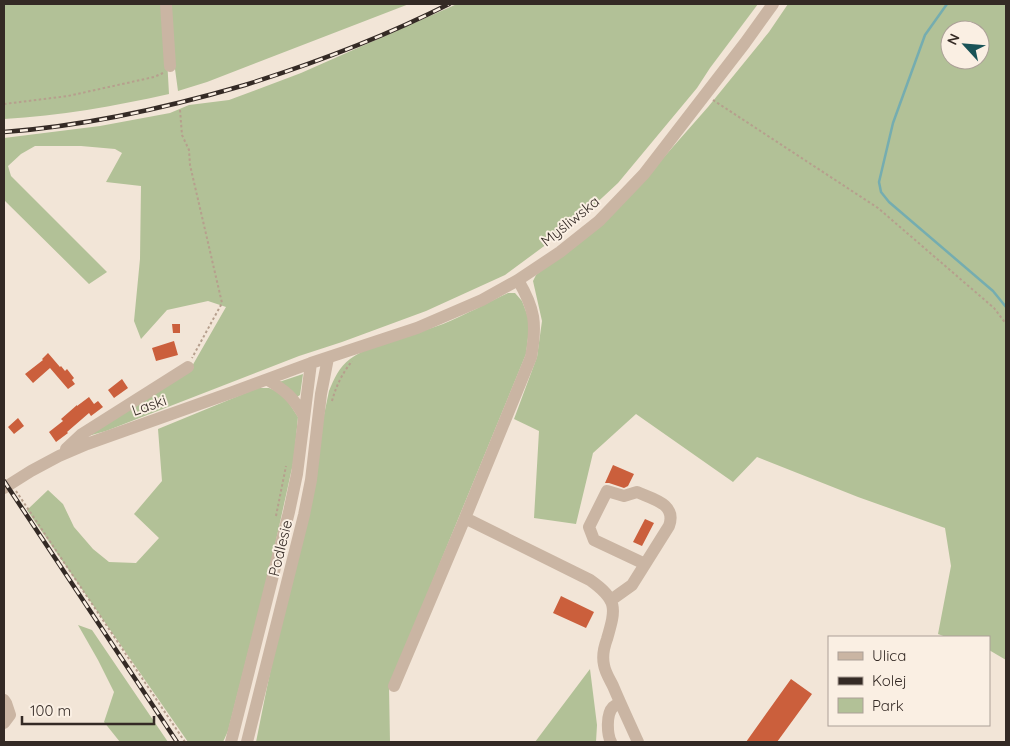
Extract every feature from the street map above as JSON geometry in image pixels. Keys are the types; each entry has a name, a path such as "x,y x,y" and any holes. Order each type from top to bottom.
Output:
{"street":[{"path":"166,4 170,66"},
{"name":"Myśliwska","path":"311,363 408,331 482,300 518,280 560,252 605,215 644,174 773,4"},
{"path":"394,686 531,357 534,340 532,307 518,280"},
{"name":"Podlesie","path":"247,742 304,515 311,480 321,394 328,358"},
{"name":"Podlesie","path":"231,742 289,512 297,474 311,363"},
{"name":"Laski","path":"7,486 59,456 87,444 311,363"},
{"path":"59,456 82,434 188,367"},
{"path":"268,380 285,391 294,400 304,416"},
{"path":"307,394 312,390 316,390 321,394"},
{"path":"611,600 632,585 645,564 668,526 671,520 670,512 665,505 637,492 624,496 607,491 589,527 594,540 645,564"},
{"path":"465,518 590,580 601,588 611,600 613,617 604,649 604,666 638,742"},
{"path":"4,700 10,715 4,723"},
{"path":"611,742 608,721 610,712 620,703"}],"path":[{"path":"4,104 68,96 123,85 154,77 170,66"},
{"path":"705,95 878,208 994,308 1006,324"},
{"path":"180,110 182,136 189,150 190,165 222,303 188,367"},
{"path":"275,521 287,462"},
{"path":"7,486 185,742"}],"green space":[{"path":"4,4 164,4 169,94 87,110 4,119"},
{"path":"168,4 409,4 207,82 178,91"},
{"path":"457,4 758,4 697,88 618,183 574,224 505,275 426,311 299,356 106,431 81,438 191,368 226,307 208,301 167,310 141,339 134,321 140,259 141,186 106,182 122,153 115,149 81,146 35,146 21,154 8,166 11,176 107,272 89,284 4,200 4,138 100,126 170,113 189,105 229,100 301,73"},
{"path":"788,4 1006,4 1006,660 990,651 990,636 943,636 938,634 951,566 945,528 858,497 757,457 733,482 636,414 593,453 576,524 534,518 539,431 514,419 537,357 542,321 533,281 536,275 628,198 708,107 769,32"},
{"path":"508,293 515,293 522,301 530,322 526,354 389,687 390,742 256,742 329,391 337,373 350,359 371,347 443,324"},
{"path":"303,374 300,395 297,397 279,382"},
{"path":"258,388 269,388 283,394 298,417 294,459 271,563 228,731 223,742 188,742 27,510 48,490 63,504 74,527 93,549 109,562 136,563 159,538 134,514 162,481 158,429"},
{"path":"78,625 92,630 168,742 120,742 104,722 114,692"},
{"path":"590,669 597,725 596,742 535,742"}],"building":[{"path":"172,324 180,324 180,333 173,333"},
{"path":"174,341 178,355 156,361 152,348"},
{"path":"48,353 60,367 65,371 67,369 74,378 72,380 75,384 68,389 50,368 33,383 25,374 43,360"},
{"path":"122,379 128,388 114,398 108,390"},
{"path":"89,397 94,404 98,401 103,407 91,416 89,413 56,442 49,432 63,421 61,419 77,405"},
{"path":"18,418 24,426 14,434 8,427"},
{"path":"613,465 634,474 628,486 624,488 605,483"},
{"path":"645,519 654,523 642,546 633,542"},
{"path":"561,596 594,612 586,628 553,613"},
{"path":"791,679 812,694 777,742 746,742"}],"waterway":[{"path":"947,4 925,35 893,123 879,182 881,192 889,202 993,291 1006,307"}],"railway":[{"path":"4,132 95,121 126,115 245,85 349,49 449,4"},
{"path":"4,481 177,742"}]}
